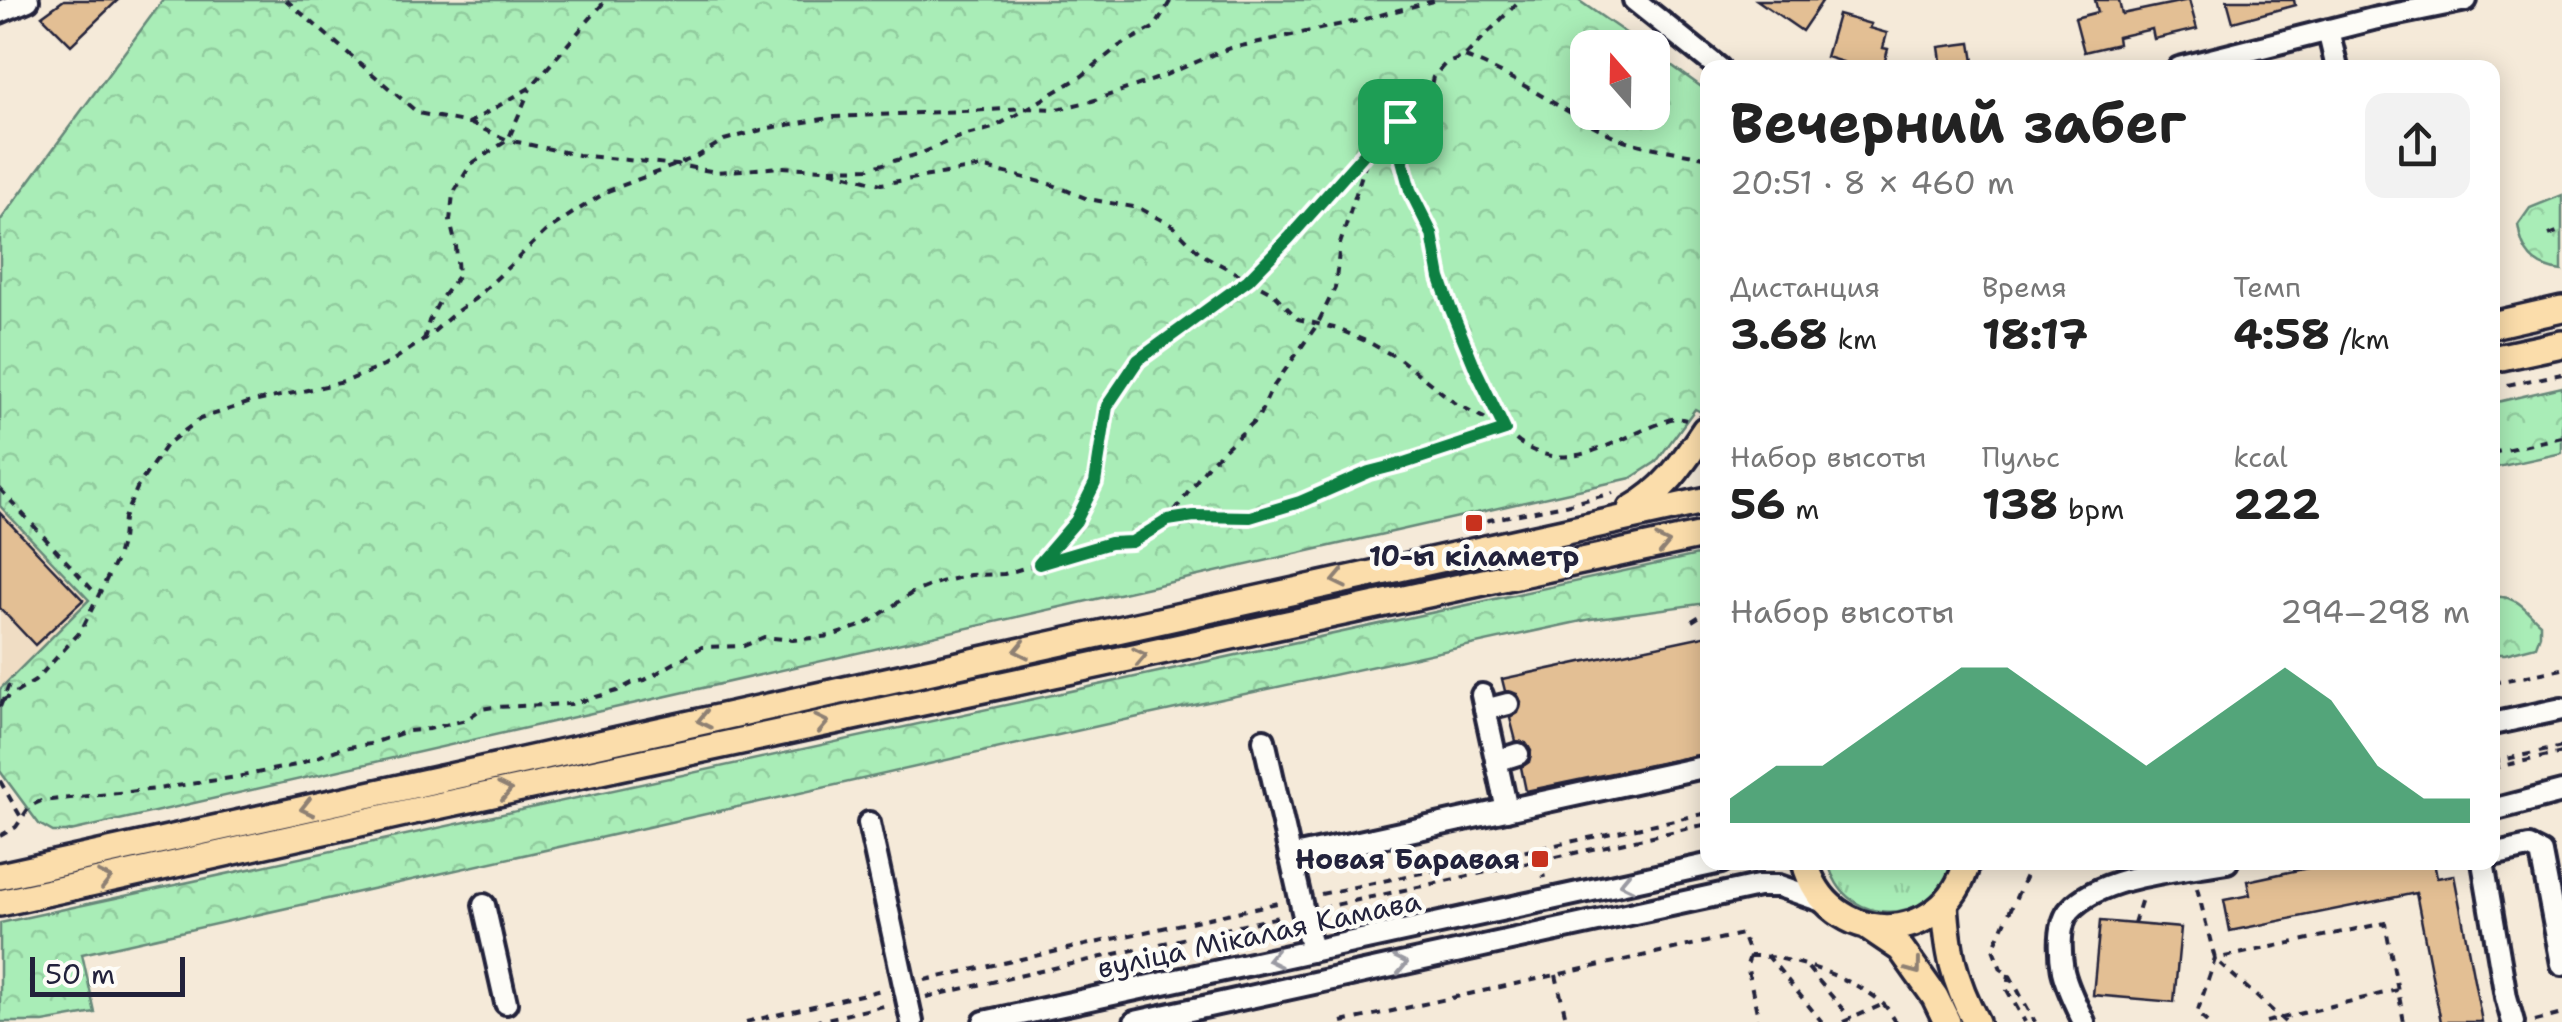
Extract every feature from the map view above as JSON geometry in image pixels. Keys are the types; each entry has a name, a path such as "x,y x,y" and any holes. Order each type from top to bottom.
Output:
{"main road":[{"path":"2500,323 2562,309"},
{"path":"2500,357 2562,344"},
{"path":"1612,519 1666,484 1700,436"},
{"path":"2,870 1700,502"},
{"path":"5,902 1700,536"},
{"path":"1807,870 1812,885 1843,917 1886,928 1908,925 1928,916 1945,903 1967,870"},
{"path":"1945,903 1952,965 1959,990 1976,1022"},
{"path":"1868,926 1900,949 1935,997 1947,1022"}],"street":[{"path":"0,12 28,0"},
{"path":"1634,0 1709,60"},
{"path":"2210,60 2328,30 2373,10 2466,0"},
{"path":"2328,30 2335,60"},
{"path":"1507,810 1484,702 1508,704"},
{"path":"2500,722 2562,709"},
{"path":"1264,740 1312,951"},
{"path":"1496,761 1518,754"},
{"path":"1290,857 1700,768"},
{"path":"2500,808 2562,792"},
{"path":"869,823 912,1022"},
{"path":"2500,854 2529,847 2541,853 2562,964"},
{"name":"вуліца Мікалая Камава","path":"984,1022 1700,867"},
{"path":"2,870 5,902"},
{"path":"2084,1022 2063,970 2061,938 2068,912 2092,892 2117,882 2181,870"},
{"path":"2484,870 2513,1022"},
{"path":"1134,1022 1758,886 1779,886 1825,902"},
{"path":"484,904 506,1003"}],"path":[{"path":"286,0 418,113 469,123 508,140 578,155 716,172 782,167 869,168 993,128 1082,76 1119,46 1154,27 1171,0"},
{"path":"424,340 434,310 458,276 450,222 453,194 471,164 508,140 531,87 606,0"},
{"path":"1,704 35,681 81,632 116,560 124,518 138,486 166,445 200,419 248,403 344,382 384,366 476,298 545,232 608,191 696,157 724,140 769,128 835,117 1056,109 1092,102 1227,49 1437,0"},
{"path":"1039,564 1076,521 1095,483 1107,406 1138,360 1248,280 1371,146 1428,97 1433,78 1444,64 1464,57 1520,0"},
{"path":"1464,57 1498,70 1622,140 1700,156"},
{"path":"469,123 531,87"},
{"path":"1400,121 1402,160 1410,190 1432,234 1450,307 1505,430"},
{"path":"1168,520 1208,464 1258,418 1271,390 1317,325 1334,288 1340,244 1371,146"},
{"path":"824,170 881,184 982,167 1053,185 1088,199 1139,208 1173,226 1201,254 1273,293 1298,320 1338,330 1401,360 1455,403 1505,430 1523,446 1558,459 1604,449 1676,417 1700,428"},
{"path":"2548,235 2562,230"},
{"path":"2500,386 2562,374"},
{"path":"0,836 16,828 30,806 41,801 237,778 296,765 408,731 466,720 481,709 494,706 570,704 617,691 645,680 702,647 744,646 764,638 832,636 866,624 912,594 940,582 1004,574 1110,543 1132,542 1168,520 1194,516 1250,517 1300,502 1369,472 1505,430"},
{"path":"2500,451 2562,437"},
{"path":"0,489 99,596"},
{"path":"1479,548 1474,523 1624,491"},
{"path":"1692,622 1700,616"},
{"path":"2500,682 2562,669"},
{"path":"1,704 12,678"},
{"path":"2500,763 2562,750"},
{"path":"0,781 22,819"},
{"path":"2028,870 1993,949 2001,969 2009,974 2035,1022"},
{"path":"2192,870 2215,960 2196,1013 2207,1022"},
{"path":"2134,924 2149,876"},
{"path":"2215,960 2384,923 2404,1022"},
{"path":"1342,1022 1742,934 1750,956 1747,965 1758,1022"},
{"path":"1750,956 1768,955 1805,964 1862,989 1884,1004 1896,1022"},
{"path":"1768,955 1822,1022"},
{"path":"2215,960 2283,1020"},
{"path":"1805,964 1851,1019"},
{"path":"2009,974 2007,990 2025,1022"},
{"path":"1556,975 1565,1014"},
{"path":"2266,1022 2398,990"},
{"path":"746,1022 906,993"},
{"path":"813,1022 906,993"},
{"path":"1843,1022 1884,1004"},
{"path":"2534,1022 2562,1014"}],"shaded area":[{"path":"0,506 89,600 0,689"}],"green space":[{"path":"163,0 1578,0 1621,30 1570,30 1570,130 1670,130 1670,64 1700,86 1700,412 1695,409 1656,462 1631,478 66,832 53,832 39,824 0,771 0,689 89,600 0,506 0,221"},
{"path":"2562,195 2562,271 2536,263 2522,244 2518,225 2530,208"},
{"path":"2562,387 2562,453 2500,466 2500,401"},
{"path":"1700,555 1700,604 1591,619 82,954 95,1013 43,1022 0,1022 0,923"},
{"path":"2500,597 2520,604 2540,623 2536,646 2500,654"},
{"path":"1831,870 1949,870 1936,892 1924,902 1894,912 1862,906 1835,881"}],"building":[{"path":"64,0 118,0 71,45 42,16"},
{"path":"1757,0 1823,0 1802,31"},
{"path":"2095,0 2119,0 2122,14 2189,0 2197,29 2154,39 2152,29 2117,37 2118,44 2084,52 2075,18 2098,12"},
{"path":"2227,0 2294,0 2295,5 2233,22"},
{"path":"1838,15 1887,33 1885,60 1826,57"},
{"path":"1971,43 1974,60 1941,60 1939,47"},
{"path":"0,513 83,600 35,645 0,608"},
{"path":"1700,637 1700,755 1526,791 1521,767 1529,762 1531,751 1526,743 1516,741 1510,718 1518,713 1521,702 1517,694 1505,691 1502,679"},
{"path":"2299,870 2436,870 2437,878 2454,875 2482,1022 2441,1022 2416,893 2230,931 2224,900 2250,895 2247,881"},
{"path":"2100,921 2181,928 2174,1002 2093,995"}],"place":[{"name":"10-ы кіламетр","path":"1474,523"},
{"name":"Новая Баравая","path":"1540,859"}],"route":[{"path":"1400,121 1402,160 1410,190 1432,234 1450,307 1505,430 1369,472 1300,502 1250,517 1194,516 1168,520 1132,542 1110,543 1039,564 1076,521 1095,483 1107,406 1138,360 1248,280 1371,146 1400,121"}]}
